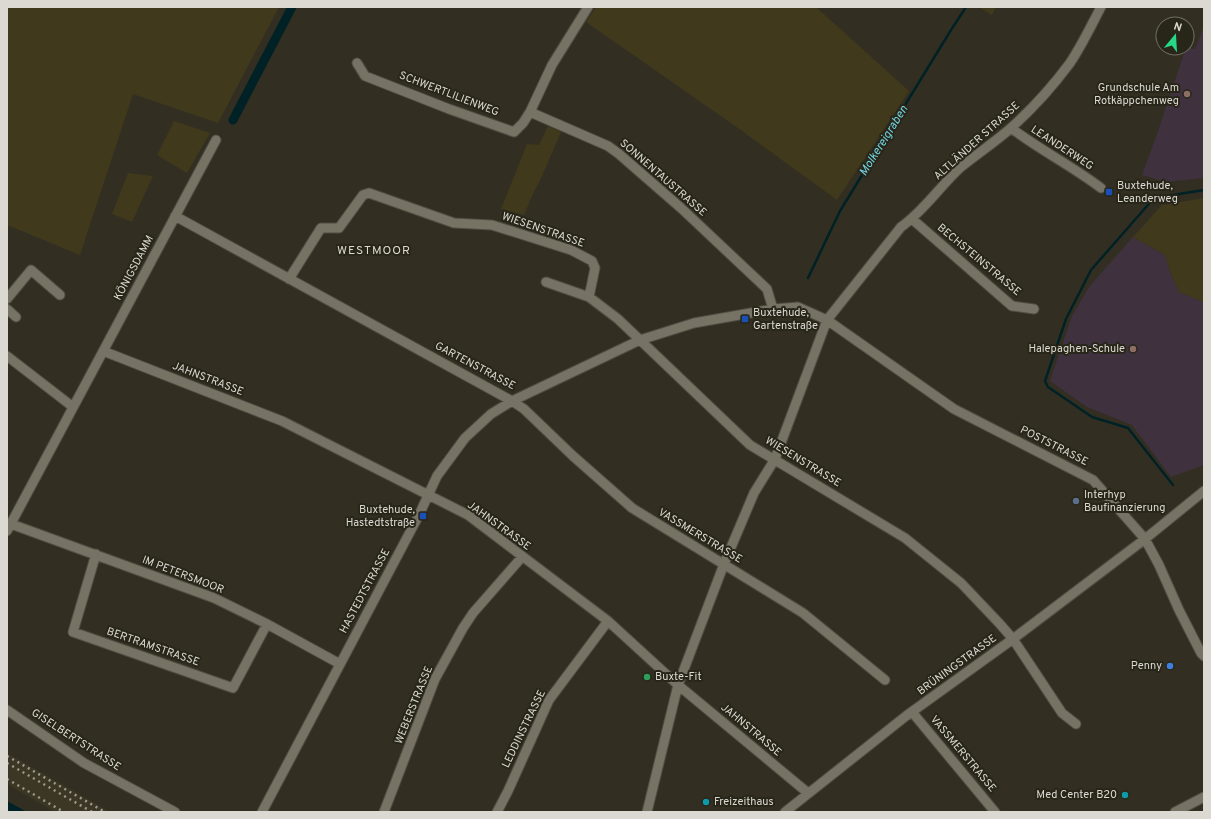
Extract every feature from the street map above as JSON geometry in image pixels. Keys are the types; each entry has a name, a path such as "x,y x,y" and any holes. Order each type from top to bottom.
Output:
{"street":[{"path":"530,112 552,65 588,7"},
{"name":"ALTLÄNDER STRASSE","path":"647,812 678,685 724,564 754,493 775,459 827,320 901,227 912,219 960,168 1011,128 1042,96 1070,62 1101,7"},
{"name":"SCHWERTLILIENWEG","path":"357,63 365,76 449,109 514,132 523,123 530,112"},
{"name":"SONNENTAUSTRASSE","path":"530,112 608,146 619,154 681,208 767,289 773,309"},
{"name":"LEANDERWEG","path":"1011,128 1032,144 1082,173 1101,188"},
{"name":"KÖNIGSDAMM","path":"9,527 216,140"},
{"name":"WIESENSTRASSE","path":"289,279 321,228 339,228 363,195 369,193 454,223 492,225 571,250 592,261 595,268 588,297"},
{"name":"GARTENSTRASSE","path":"175,216 512,401 640,340 694,322 773,309 798,307 827,320"},
{"name":"BECHSTEINSTRASSE","path":"912,219 1012,306 1034,309"},
{"path":"7,299 31,270 60,295"},
{"name":"WIESENSTRASSE","path":"546,282 588,297 618,319 750,445 906,538 961,583 1013,639 1062,713 1076,724"},
{"path":"7,308 16,317"},
{"name":"POSTSTRASSE","path":"827,320 954,409 1093,480 1145,539 1159,565 1179,610 1201,653 1204,656"},
{"name":"JAHNSTRASSE","path":"103,350 282,421 468,515 608,621 678,685 808,793"},
{"path":"7,356 73,407"},
{"name":"HASTEDTSTRASSE","path":"262,812 428,496 437,476 465,438 491,414 512,401"},
{"name":"VASSMERSTRASSE","path":"512,401 524,409 573,456 632,508 803,613 885,680"},
{"name":"BRÜNINGSTRASSE","path":"790,810 808,793 906,716 1013,639 1145,539 1204,490"},
{"name":"IM PETERSMOOR","path":"9,527 96,554 214,598 267,624 340,664"},
{"name":"BERTRAMSTRASSE","path":"96,554 72,632 233,688 267,624"},
{"name":"WEBERSTRASSE","path":"384,812 435,679 473,613 522,557"},
{"name":"LEDDINSTRASSE","path":"497,812 549,700 608,621"},
{"name":"GISELBERTSTRASSE","path":"7,710 84,763 175,812"},
{"name":"VASSMERSTRASSE","path":"912,712 995,812"},
{"path":"1175,812 1204,797"}],"shaded area":[{"path":"7,7 279,7 218,123 133,94 80,255 7,225"},
{"path":"596,7 816,7 909,91 837,200 738,128 586,22"},
{"path":"979,7 996,7 992,15"},
{"name":"Grundschule Am Rotkäppchenweg","path":"1204,26 1204,178 1166,182 1142,175 1183,56 1195,56 1195,49"},
{"path":"174,121 210,133 187,173 157,155"},
{"path":"548,126 561,132 524,215 501,209 527,144 539,145"},
{"path":"128,173 153,176 132,222 112,214"},
{"path":"1204,198 1204,302 1179,292 1169,269 1165,255 1133,237 1162,205"},
{"name":"Halepaghen-Schule","path":"1133,237 1165,255 1169,269 1179,292 1204,302 1204,465 1171,477 1132,425 1087,407 1050,381 1072,316 1089,287"},
{"path":"7,753 110,812 55,812 7,784"}],"water":[{"path":"7,801 27,812 7,812"}],"waterway":[{"path":"233,120 292,7"},
{"name":"Molkereigraben","path":"808,278 840,211 966,7"},
{"path":"1173,485 1128,428 1092,417 1048,387 1045,381 1066,319 1091,270 1154,198 1204,190"}],"railway":[{"path":"7,756 105,812"},
{"path":"7,763 92,812"},
{"path":"7,779 64,812"}],"place":[{"name":"Grundschule Am Rotkäppchenweg","path":"1187,94"},
{"name":"Buxtehude, Leanderweg","path":"1109,192"},
{"name":"Buxtehude, Gartenstraße","path":"745,319"},
{"name":"Halepaghen-Schule","path":"1133,349"},
{"name":"Interhyp Baufinanzierung","path":"1076,501"},
{"name":"Buxtehude, Hastedtstraße","path":"423,516"},
{"name":"Penny","path":"1170,666"},
{"name":"Buxte-Fit","path":"647,677"},
{"name":"Med Center B20","path":"1125,795"},
{"name":"Freizeithaus","path":"706,802"}],"district":[{"name":"WESTMOOR","path":"374,251"}]}
